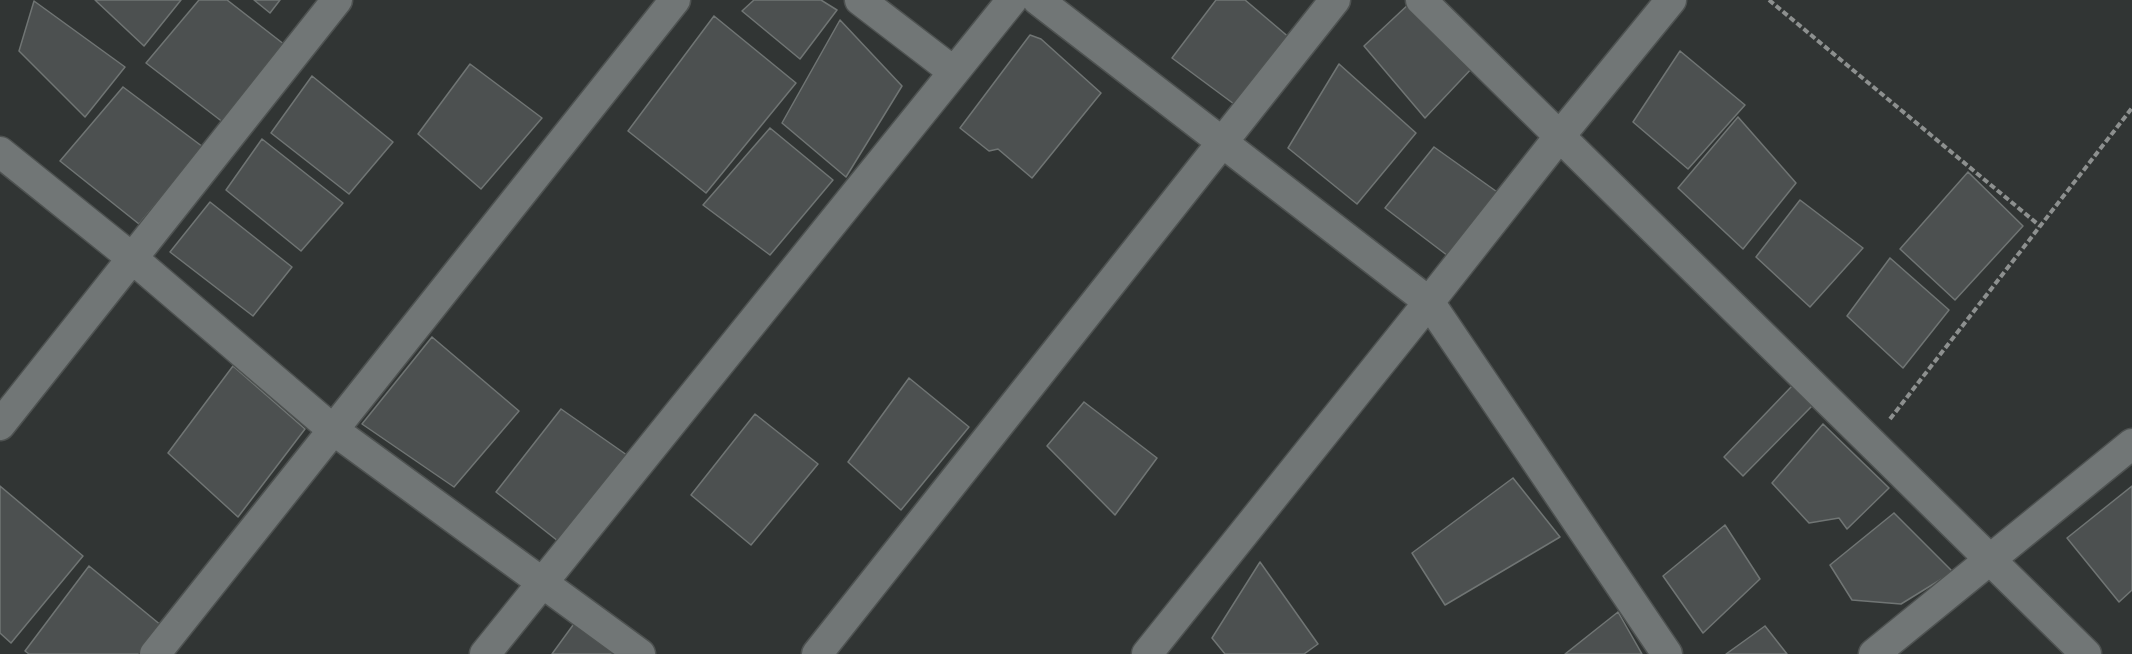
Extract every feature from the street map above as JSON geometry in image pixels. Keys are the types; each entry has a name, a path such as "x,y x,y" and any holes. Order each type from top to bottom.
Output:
{"street":[{"path":"0,425 337,0"},
{"path":"155,654 675,0"},
{"path":"860,0 954,72"},
{"path":"484,654 1012,0"},
{"path":"1038,0 1429,302 1666,654"},
{"path":"817,654 1335,0"},
{"path":"1421,0 2086,654"},
{"path":"1147,654 1671,0"},
{"path":"0,152 132,258 332,429 640,654"},
{"path":"1874,654 2132,444"}],"path":[{"path":"1769,0 2040,226"},
{"path":"1871,443 2132,108"}],"building":[{"path":"95,0 181,0 144,46"},
{"path":"199,0 227,0 285,45 224,123 146,63"},
{"path":"254,0 280,0 270,13"},
{"path":"754,0 821,0 837,10 800,59 742,11"},
{"path":"1216,0 1245,0 1291,39 1234,104 1172,58"},
{"path":"34,1 125,67 85,117 19,51"},
{"path":"1411,2 1474,66 1425,118 1364,46"},
{"path":"714,16 796,83 706,193 628,131"},
{"path":"840,20 902,86 846,177 782,123"},
{"path":"1030,35 1041,39 1101,93 1032,178 998,149 989,151 960,128"},
{"path":"1680,51 1745,105 1688,169 1633,122"},
{"path":"470,64 542,118 481,189 418,134"},
{"path":"1339,64 1416,133 1357,204 1288,148"},
{"path":"312,76 393,142 349,194 271,133"},
{"path":"123,87 203,147 139,224 60,161"},
{"path":"1738,117 1796,183 1743,249 1678,188"},
{"path":"770,128 833,180 770,255 703,205"},
{"path":"262,139 343,203 301,251 226,190"},
{"path":"1434,147 1500,194 1452,259 1385,208"},
{"path":"1968,172 2023,226 1955,300 1900,249"},
{"path":"1800,200 1863,248 1810,307 1756,257"},
{"path":"210,202 292,267 253,316 170,252"},
{"path":"1890,258 1949,310 1903,368 1847,316"},
{"path":"432,337 519,411 454,487 362,424"},
{"path":"233,366 305,429 238,517 168,453"},
{"path":"909,378 969,427 901,510 848,462"},
{"path":"1792,386 1812,406 1743,476 1724,457"},
{"path":"1084,402 1157,458 1115,515 1047,446"},
{"path":"561,409 634,460 563,545 496,492"},
{"path":"755,414 818,464 751,545 691,495"},
{"path":"1823,424 1889,488 1847,529 1839,518 1809,523 1772,483"},
{"path":"1513,478 1560,537 1445,605 1412,553"},
{"path":"0,486 83,556 11,643 0,633"},
{"path":"2132,486 2132,590 2119,602 2067,538"},
{"path":"1894,513 1953,572 1901,604 1852,600 1830,565"},
{"path":"1725,525 1760,579 1703,633 1663,576"},
{"path":"1260,562 1318,644 1304,654 1225,654 1212,638"},
{"path":"89,566 162,626 141,654 29,654 25,651"},
{"path":"1618,612 1642,654 1565,654"},
{"path":"576,621 622,654 552,654"},
{"path":"1765,626 1787,654 1726,654"}]}
